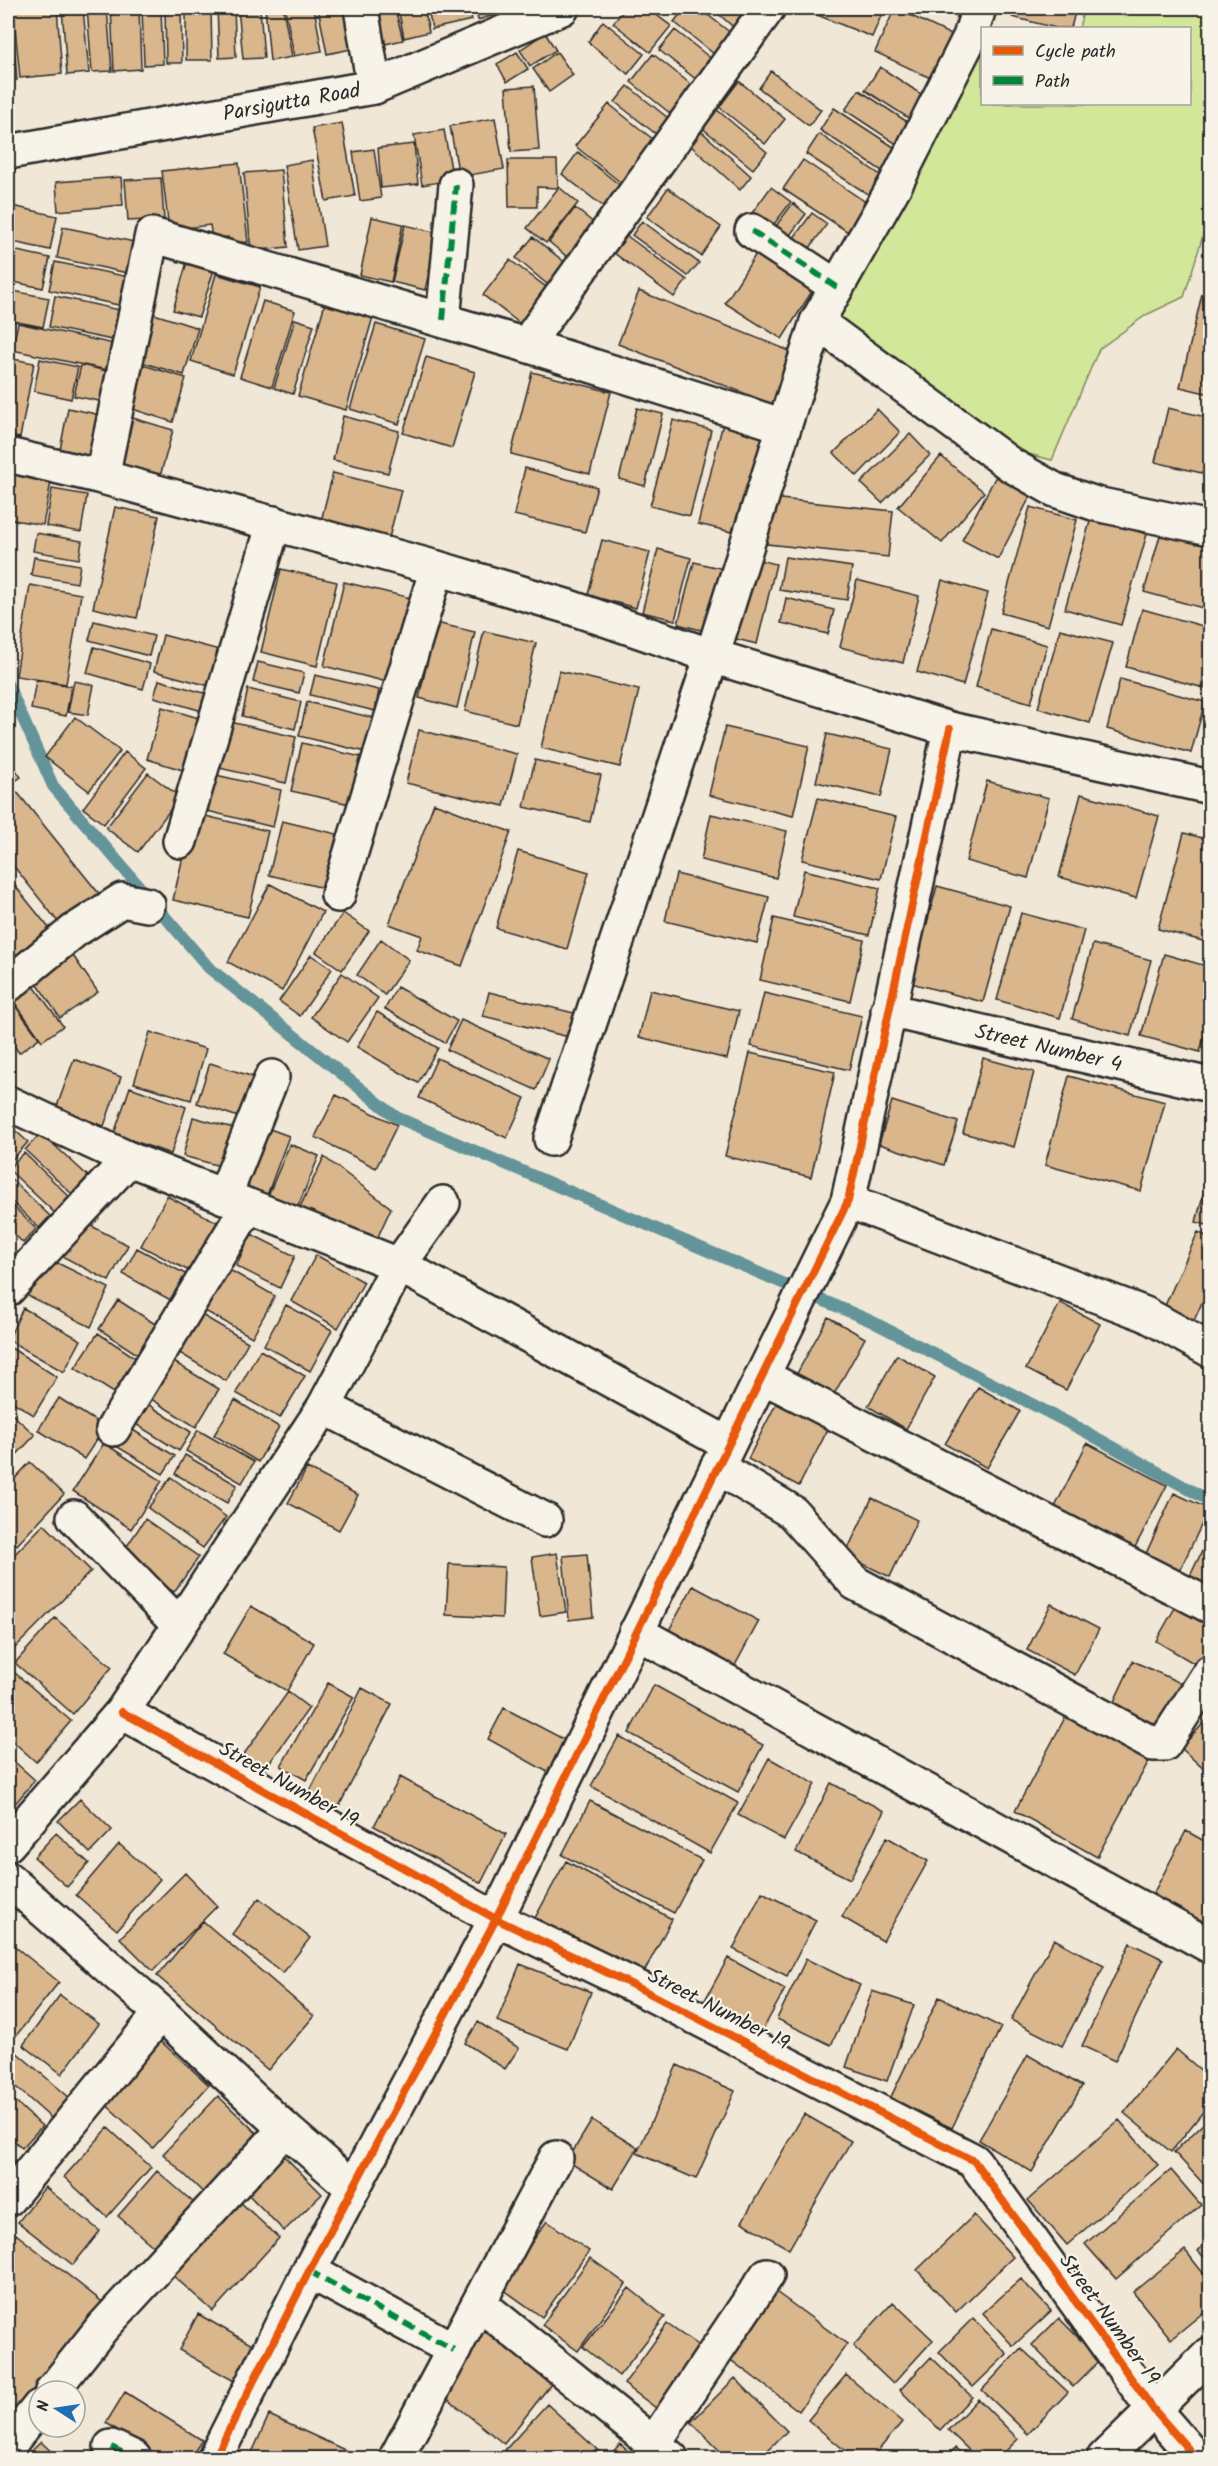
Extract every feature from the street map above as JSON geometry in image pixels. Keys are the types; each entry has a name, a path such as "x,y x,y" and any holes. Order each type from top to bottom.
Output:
{"street":[{"path":"361,8 374,87"},
{"name":"Parsigutta Road","path":"8,152 374,87 562,8"},
{"path":"526,345 768,8"},
{"path":"551,1139 712,656 817,321 900,175 970,37 979,8"},
{"path":"443,320 456,185"},
{"path":"752,231 837,287"},
{"path":"102,477 152,236 443,320 784,426"},
{"path":"817,321 1011,465 1055,490 1096,504 1210,528"},
{"path":"8,455 102,477 437,568 569,607 712,656 950,729 1210,787"},
{"path":"180,841 274,524"},
{"path":"338,895 437,568"},
{"path":"215,2458 309,2271 496,1919 848,1201 950,729"},
{"path":"8,985 74,931 122,900 148,905"},
{"name":"Street Number 4","path":"888,1010 1210,1084"},
{"path":"113,1429 236,1202 272,1077"},
{"path":"8,1103 129,1159 399,1265 723,1456 792,1512 855,1583 1153,1744 1164,1744 1210,1672"},
{"path":"8,1289 129,1159"},
{"path":"848,1201 1145,1314 1210,1350"},
{"path":"8,1844 122,1712 324,1407 399,1265 443,1203"},
{"path":"762,1376 1210,1606"},
{"path":"324,1407 545,1520"},
{"path":"74,1516 179,1625"},
{"path":"636,1632 1210,1946"},
{"name":"Street Number 19","path":"122,1712 496,1919 647,1992 974,2161 1154,2410 1196,2458"},
{"path":"8,1879 161,2013 285,2129 353,2188"},
{"path":"8,2199 161,2013"},
{"path":"62,2379 102,2328 285,2129"},
{"path":"396,2458 556,2158"},
{"path":"309,2271 454,2350"},
{"path":"480,2304 662,2451 767,2275"},
{"path":"1104,2458 1210,2354"},
{"path":"8,2446 27,2422"}],"green space":[{"path":"1084,8 1210,8 1210,213 1184,297 1146,315 1099,349 1052,460 1021,452 834,319 981,33 981,105 1191,105 1191,27 1079,27"}],"building":[{"path":"8,8 11,8 17,80 8,81"},
{"path":"13,8 57,8 62,74 20,78"},
{"path":"62,8 83,8 89,73 67,75"},
{"path":"87,8 107,8 112,71 92,72"},
{"path":"111,8 139,8 141,69 114,71"},
{"path":"142,8 161,8 163,64 144,65"},
{"path":"165,8 181,8 182,63 166,63"},
{"path":"186,8 211,8 212,60 186,60"},
{"path":"217,8 234,8 236,57 219,58"},
{"path":"238,8 260,8 264,58 243,59"},
{"path":"265,8 283,8 292,57 270,61"},
{"path":"285,8 314,8 322,51 294,56"},
{"path":"318,8 354,8 361,47 327,54"},
{"path":"363,8 395,8 403,40 372,47"},
{"path":"398,8 424,8 429,32 404,38"},
{"path":"428,8 469,8 472,20 432,29"},
{"path":"475,8 495,8 497,14 478,20"},
{"path":"626,8 647,8 671,26 650,52 613,23"},
{"path":"685,8 699,8 741,41 724,62 674,22"},
{"path":"712,8 764,8 741,34"},
{"path":"806,8 884,9 872,37 805,10"},
{"path":"895,8 962,40 941,83 875,52"},
{"path":"930,8 975,8 972,19"},
{"path":"1014,8 1076,8 1071,27 1052,27 1012,17"},
{"path":"603,21 644,54 628,74 588,42"},
{"path":"675,30 723,68 707,88 659,50"},
{"path":"545,33 556,50 530,66 520,50"},
{"path":"517,52 528,69 507,82 497,64"},
{"path":"557,52 573,75 549,92 533,69"},
{"path":"653,54 703,94 681,122 631,82"},
{"path":"880,67 930,100 916,123 865,90"},
{"path":"771,71 821,110 809,126 759,88"},
{"path":"739,81 785,119 765,144 719,107"},
{"path":"534,86 539,150 511,152 506,88"},
{"path":"628,86 678,126 665,141 615,102"},
{"path":"859,90 915,127 901,147 845,110"},
{"path":"609,104 664,148 630,190 575,146"},
{"path":"834,108 906,155 891,177 820,130"},
{"path":"716,109 767,152 753,169 701,127"},
{"path":"495,118 504,169 459,177 450,126"},
{"path":"342,123 355,196 326,201 312,128"},
{"path":"444,130 453,180 422,185 414,135"},
{"path":"701,131 751,176 740,190 690,145"},
{"path":"819,134 888,180 875,199 806,154"},
{"path":"414,144 418,184 381,188 378,148"},
{"path":"374,149 381,198 360,201 353,152"},
{"path":"578,152 626,190 609,211 562,174"},
{"path":"312,160 325,246 298,250 284,165"},
{"path":"508,160 557,160 558,188 537,187 537,207 509,207"},
{"path":"803,160 873,207 854,236 783,189"},
{"path":"239,163 248,242 229,243 228,237 212,239 210,225 169,230 162,171"},
{"path":"281,170 288,247 251,251 244,173"},
{"path":"121,177 123,205 58,211 56,182"},
{"path":"161,178 164,219 128,221 125,180"},
{"path":"559,187 578,203 546,243 527,228"},
{"path":"771,187 791,202 768,232 749,217"},
{"path":"668,188 721,227 701,256 647,217"},
{"path":"793,203 806,214 783,244 770,234"},
{"path":"8,205 57,216 50,250 8,241"},
{"path":"575,208 604,231 577,265 549,242"},
{"path":"812,213 827,224 802,259 787,247"},
{"path":"372,217 403,224 391,282 360,275"},
{"path":"642,221 699,263 688,276 632,235"},
{"path":"405,225 438,233 425,290 392,282"},
{"path":"63,227 144,244 137,275 57,258"},
{"path":"627,236 687,280 674,297 614,253"},
{"path":"533,237 572,268 554,290 516,258"},
{"path":"8,249 50,258 43,288 8,281"},
{"path":"759,249 816,285 782,339 725,303"},
{"path":"510,260 554,293 527,329 483,295"},
{"path":"55,262 129,277 123,306 49,290"},
{"path":"187,262 214,270 199,317 173,310"},
{"path":"216,274 260,287 233,374 191,361"},
{"path":"8,290 49,298 43,327 8,320"},
{"path":"639,291 795,353 775,405 618,344"},
{"path":"1202,294 1210,296 1210,394 1180,387"},
{"path":"55,296 129,312 122,342 49,327"},
{"path":"263,301 295,311 272,387 240,377"},
{"path":"325,303 373,317 346,410 298,396"},
{"path":"148,312 198,328 184,375 134,360"},
{"path":"295,319 314,325 293,394 274,388"},
{"path":"18,323 123,346 117,372 12,350"},
{"path":"376,324 425,339 399,424 350,409"},
{"path":"426,357 475,372 452,448 403,433"},
{"path":"8,358 34,363 20,438 8,436"},
{"path":"40,359 78,367 71,399 34,391"},
{"path":"133,362 186,378 173,422 120,405"},
{"path":"81,365 115,373 109,403 74,396"},
{"path":"532,372 611,392 590,474 511,454"},
{"path":"68,408 110,417 102,458 60,450"},
{"path":"637,408 663,414 645,486 619,479"},
{"path":"1168,408 1210,418 1210,475 1155,462"},
{"path":"877,409 900,432 857,476 834,453"},
{"path":"126,416 173,430 159,480 111,466"},
{"path":"343,416 399,431 388,473 333,460"},
{"path":"673,420 711,430 690,516 650,506"},
{"path":"723,423 770,435 744,535 698,524"},
{"path":"910,434 930,455 882,503 861,483"},
{"path":"941,456 984,492 942,543 898,507"},
{"path":"8,468 52,476 43,525 8,519"},
{"path":"525,468 597,487 585,532 514,515"},
{"path":"333,473 401,490 389,538 321,521"},
{"path":"996,476 1031,495 998,559 962,540"},
{"path":"52,489 87,495 81,532 46,526"},
{"path":"771,498 893,511 888,557 767,544"},
{"path":"115,507 159,516 137,618 93,608"},
{"path":"1030,507 1077,520 1048,626 1001,613"},
{"path":"1091,518 1147,534 1121,625 1065,609"},
{"path":"1161,532 1210,546 1210,610 1144,592"},
{"path":"36,533 82,541 79,559 33,551"},
{"path":"602,540 650,552 636,608 588,595"},
{"path":"658,549 691,558 675,620 642,612"},
{"path":"34,557 80,565 77,583 31,575"},
{"path":"785,557 852,567 847,600 779,590"},
{"path":"755,559 776,564 757,644 736,639"},
{"path":"694,562 728,570 712,633 678,624"},
{"path":"281,569 337,582 317,666 261,652"},
{"path":"857,580 919,596 903,663 840,647"},
{"path":"942,580 988,593 963,685 917,672"},
{"path":"344,582 411,598 391,683 324,666"},
{"path":"30,585 81,594 66,684 16,676"},
{"path":"786,598 834,610 828,634 781,623"},
{"path":"1142,609 1210,628 1210,663 1204,688 1126,667"},
{"path":"94,621 154,636 149,656 89,640"},
{"path":"436,623 475,632 457,708 419,698"},
{"path":"991,629 1047,645 1031,703 976,687"},
{"path":"1060,629 1113,643 1090,723 1038,708"},
{"path":"484,631 536,643 517,724 465,711"},
{"path":"163,635 227,652 217,688 154,671"},
{"path":"94,647 150,664 143,689 87,673"},
{"path":"258,662 304,673 299,693 253,682"},
{"path":"559,671 639,690 620,767 541,748"},
{"path":"315,675 379,690 375,711 310,695"},
{"path":"1120,679 1205,702 1191,753 1107,729"},
{"path":"36,680 71,686 66,716 31,709"},
{"path":"159,680 214,696 209,713 154,697"},
{"path":"74,681 94,685 88,715 68,712"},
{"path":"248,689 301,702 295,729 242,716"},
{"path":"307,702 374,718 366,752 299,736"},
{"path":"162,707 202,719 186,771 147,759"},
{"path":"75,717 120,751 89,791 45,757"},
{"path":"230,722 296,737 286,783 219,768"},
{"path":"725,727 809,746 793,816 709,795"},
{"path":"419,730 517,754 504,806 406,783"},
{"path":"827,734 892,749 881,797 816,782"},
{"path":"302,743 361,757 350,804 291,791"},
{"path":"125,752 146,768 104,824 83,808"},
{"path":"8,759 21,777 8,786"},
{"path":"535,760 601,775 590,822 524,807"},
{"path":"148,773 180,797 138,852 106,828"},
{"path":"216,775 281,790 273,827 207,811"},
{"path":"987,781 1049,798 1028,878 966,861"},
{"path":"17,792 105,901 66,932 8,859 8,800"},
{"path":"1081,794 1159,816 1136,898 1059,877"},
{"path":"818,798 896,817 881,879 802,860"},
{"path":"434,803 511,832 462,966 417,950 422,936 389,924"},
{"path":"193,813 268,831 248,917 173,900"},
{"path":"711,814 787,831 776,878 701,860"},
{"path":"282,821 337,834 324,888 269,875"},
{"path":"1184,833 1210,840 1210,943 1158,929"},
{"path":"518,851 589,872 567,949 496,928"},
{"path":"804,870 880,888 869,935 793,917"},
{"path":"676,874 769,897 757,943 665,921"},
{"path":"8,877 57,938 23,965 8,945"},
{"path":"270,884 323,912 282,991 228,962"},
{"path":"937,886 1010,906 983,1002 911,983"},
{"path":"343,913 369,931 342,970 316,952"},
{"path":"1021,913 1084,930 1060,1018 997,1000"},
{"path":"774,918 864,940 850,1001 760,980"},
{"path":"381,939 409,960 385,995 357,975"},
{"path":"1093,944 1151,960 1130,1036 1072,1019"},
{"path":"67,947 98,992 60,1018 30,973"},
{"path":"1164,954 1210,967 1210,1014 1200,1052 1141,1036"},
{"path":"311,955 332,969 300,1016 279,1001"},
{"path":"342,973 378,998 347,1042 311,1017"},
{"path":"28,978 63,1026 42,1041 8,993"},
{"path":"397,987 457,1021 445,1043 385,1009"},
{"path":"650,990 739,1011 727,1059 639,1037"},
{"path":"489,992 574,1013 569,1037 483,1016"},
{"path":"764,993 862,1016 849,1070 751,1046"},
{"path":"8,996 39,1038 19,1053 8,1037"},
{"path":"377,1012 438,1048 418,1083 357,1047"},
{"path":"461,1020 549,1059 536,1090 447,1050"},
{"path":"150,1032 206,1049 191,1100 134,1083"},
{"path":"750,1053 835,1072 811,1177 725,1156"},
{"path":"437,1058 525,1098 507,1138 419,1098"},
{"path":"983,1058 1034,1072 1014,1147 963,1133"},
{"path":"74,1059 121,1077 104,1126 56,1109"},
{"path":"210,1063 260,1079 247,1120 197,1103"},
{"path":"1069,1076 1165,1102 1141,1191 1045,1165"},
{"path":"130,1087 186,1107 171,1154 114,1134"},
{"path":"336,1095 397,1125 376,1168 315,1137"},
{"path":"892,1101 958,1122 944,1165 879,1144"},
{"path":"193,1117 241,1130 231,1169 183,1156"},
{"path":"8,1124 28,1142 8,1164"},
{"path":"256,1124 289,1136 266,1198 233,1186"},
{"path":"41,1133 88,1176 72,1194 25,1150"},
{"path":"290,1144 319,1156 296,1211 267,1198"},
{"path":"24,1153 73,1200 58,1216 8,1169"},
{"path":"324,1157 391,1208 375,1243 300,1207"},
{"path":"1210,1168 1210,1226 1196,1222"},
{"path":"8,1176 50,1216 39,1228 8,1198"},
{"path":"167,1196 217,1222 191,1272 141,1246"},
{"path":"8,1201 36,1229 23,1243 8,1228"},
{"path":"78,1219 128,1245 109,1281 60,1255"},
{"path":"1198,1232 1210,1238 1210,1284 1193,1323 1163,1310"},
{"path":"251,1234 295,1256 280,1288 236,1266"},
{"path":"137,1248 191,1277 176,1303 123,1274"},
{"path":"316,1255 364,1282 338,1328 291,1301"},
{"path":"45,1257 109,1288 91,1327 26,1295"},
{"path":"228,1269 275,1296 252,1337 205,1311"},
{"path":"118,1300 166,1331 146,1360 99,1329"},
{"path":"1060,1303 1100,1324 1066,1390 1026,1369"},
{"path":"286,1305 332,1330 310,1371 264,1345"},
{"path":"23,1308 81,1340 64,1372 8,1340"},
{"path":"200,1314 248,1342 226,1381 178,1352"},
{"path":"828,1317 865,1338 832,1398 795,1377"},
{"path":"98,1333 145,1364 123,1399 75,1368"},
{"path":"8,1346 57,1377 34,1415 8,1399"},
{"path":"260,1350 305,1376 280,1418 236,1393"},
{"path":"897,1355 935,1377 906,1429 868,1406"},
{"path":"174,1362 219,1389 196,1427 151,1399"},
{"path":"978,1387 1020,1411 987,1468 945,1444"},
{"path":"780,1396 831,1423 799,1486 748,1459"},
{"path":"59,1398 105,1427 84,1459 38,1430"},
{"path":"235,1400 279,1427 258,1462 214,1435"},
{"path":"146,1403 191,1432 179,1451 134,1423"},
{"path":"8,1410 35,1435 8,1464"},
{"path":"123,1424 175,1456 163,1474 111,1443"},
{"path":"198,1430 254,1462 242,1483 186,1451"},
{"path":"104,1443 162,1481 131,1529 73,1491"},
{"path":"1087,1443 1167,1485 1132,1553 1053,1511"},
{"path":"185,1455 237,1485 227,1503 175,1474"},
{"path":"30,1462 64,1494 17,1545 8,1536 8,1486"},
{"path":"307,1468 358,1495 339,1530 288,1503"},
{"path":"171,1477 226,1517 203,1548 148,1508"},
{"path":"1174,1493 1209,1509 1177,1576 1143,1560"},
{"path":"872,1498 917,1520 890,1577 845,1555"},
{"path":"145,1519 199,1557 174,1592 121,1555"},
{"path":"44,1524 91,1571 8,1655 8,1561"},
{"path":"1210,1535 1210,1594 1187,1582"},
{"path":"557,1553 566,1612 540,1616 532,1557"},
{"path":"587,1554 593,1617 569,1620 563,1556"},
{"path":"449,1564 504,1567 502,1618 446,1615"},
{"path":"693,1586 759,1621 733,1669 667,1634"},
{"path":"1051,1604 1099,1629 1075,1675 1027,1650"},
{"path":"251,1606 314,1643 287,1691 223,1654"},
{"path":"1176,1606 1210,1626 1210,1648 1200,1667 1156,1641"},
{"path":"55,1618 112,1667 73,1714 15,1663"},
{"path":"1133,1661 1187,1686 1165,1734 1111,1708"},
{"path":"8,1667 71,1721 36,1762 8,1737"},
{"path":"328,1683 354,1697 306,1780 281,1766"},
{"path":"654,1685 763,1745 738,1792 629,1733"},
{"path":"362,1688 392,1704 334,1816 305,1801"},
{"path":"288,1692 309,1708 260,1776 239,1761"},
{"path":"504,1708 569,1742 551,1774 488,1739"},
{"path":"1068,1712 1151,1757 1097,1857 1015,1811"},
{"path":"1210,1716 1210,1775 1181,1748"},
{"path":"619,1736 738,1803 710,1853 591,1786"},
{"path":"8,1756 35,1780 8,1812"},
{"path":"769,1758 815,1784 784,1840 738,1815"},
{"path":"400,1777 506,1834 481,1883 374,1826"},
{"path":"831,1783 884,1811 850,1879 796,1852"},
{"path":"80,1799 112,1830 90,1853 58,1821"},
{"path":"590,1801 702,1860 674,1913 562,1855"},
{"path":"1186,1831 1210,1844 1210,1929 1151,1898"},
{"path":"56,1833 89,1863 67,1887 34,1857"},
{"path":"887,1837 928,1861 883,1941 842,1917"},
{"path":"119,1844 160,1879 117,1930 76,1895"},
{"path":"566,1861 672,1919 642,1976 535,1918"},
{"path":"185,1873 217,1906 153,1971 120,1938"},
{"path":"762,1892 816,1920 787,1976 733,1949"},
{"path":"259,1898 310,1938 283,1973 232,1934"},
{"path":"203,1921 314,2016 268,2070 157,1976"},
{"path":"1054,1939 1104,1966 1062,2046 1011,2020"},
{"path":"8,1941 59,1982 15,2037 8,2031"},
{"path":"1130,1943 1163,1959 1115,2061 1082,2046"},
{"path":"728,1958 785,1989 762,2031 705,2000"},
{"path":"806,1959 860,1985 831,2045 777,2019"},
{"path":"520,1964 591,1992 568,2049 497,2021"},
{"path":"872,1991 914,2005 887,2081 846,2067"},
{"path":"60,1995 99,2024 62,2074 23,2045"},
{"path":"939,1997 1001,2027 952,2128 890,2099"},
{"path":"478,2022 519,2048 505,2069 465,2043"},
{"path":"157,2038 209,2085 153,2148 101,2100"},
{"path":"1176,2049 1210,2078 1210,2103 1171,2152 1124,2113"},
{"path":"15,2051 70,2098 52,2119 8,2080 8,2060"},
{"path":"1028,2055 1082,2086 1032,2172 979,2140"},
{"path":"677,2065 735,2091 696,2179 637,2153"},
{"path":"8,2095 42,2126 22,2148 8,2135"},
{"path":"218,2096 266,2142 211,2200 163,2154"},
{"path":"804,2114 851,2141 789,2249 742,2222"},
{"path":"1210,2117 1210,2191 1174,2152"},
{"path":"592,2120 638,2148 613,2189 567,2161"},
{"path":"1119,2120 1158,2165 1067,2245 1028,2200"},
{"path":"108,2128 151,2167 107,2217 64,2177"},
{"path":"276,2148 322,2194 284,2231 239,2185"},
{"path":"1171,2170 1201,2205 1116,2279 1085,2244"},
{"path":"157,2171 200,2208 162,2254 118,2216"},
{"path":"45,2187 100,2231 73,2265 18,2222"},
{"path":"237,2199 279,2238 213,2311 170,2273"},
{"path":"974,2215 1013,2257 956,2312 917,2270"},
{"path":"547,2221 589,2251 542,2317 500,2287"},
{"path":"16,2234 110,2308 55,2379 27,2379 27,2414 18,2426 8,2418 8,2245"},
{"path":"1210,2238 1210,2263 1198,2251"},
{"path":"1185,2250 1210,2282 1210,2307 1171,2339 1133,2292"},
{"path":"590,2258 626,2284 578,2351 542,2325"},
{"path":"1021,2279 1051,2311 1013,2346 983,2313"},
{"path":"629,2288 665,2317 619,2376 583,2347"},
{"path":"776,2292 847,2344 799,2411 728,2358"},
{"path":"893,2302 933,2340 893,2384 853,2346"},
{"path":"198,2314 254,2346 234,2381 179,2350"},
{"path":"973,2318 1007,2354 973,2387 939,2352"},
{"path":"1059,2318 1100,2360 1073,2387 1032,2345"},
{"path":"667,2324 700,2347 656,2408 624,2384"},
{"path":"482,2329 551,2384 504,2444 435,2389"},
{"path":"1021,2348 1068,2392 1028,2434 982,2390"},
{"path":"931,2357 972,2397 940,2430 900,2390"},
{"path":"846,2375 902,2422 872,2458 854,2458 808,2420"},
{"path":"735,2378 787,2431 760,2458 727,2458 691,2422"},
{"path":"125,2392 202,2440 190,2458 162,2458 106,2423"},
{"path":"978,2399 1018,2439 999,2458 977,2458 948,2430"},
{"path":"547,2404 603,2455 599,2458 514,2458 505,2450"},
{"path":"269,2415 362,2458 250,2457"},
{"path":"41,2442 58,2458 24,2458"},
{"path":"620,2444 636,2458 607,2458"},
{"path":"955,2448 968,2458 946,2458"}],"waterway":[{"path":"8,685 53,786 209,968 396,1117 871,1321 1086,1432 1210,1501"}],"marked path":[{"path":"443,320 456,185"},
{"path":"752,231 837,287"},
{"path":"309,2271 454,2350"},
{"path":"111,2447 134,2458"}],"cycle path":[{"path":"215,2458 309,2271 496,1919 848,1201 950,729"},
{"path":"122,1712 496,1919 647,1992 974,2161 1154,2410 1196,2458"}]}
